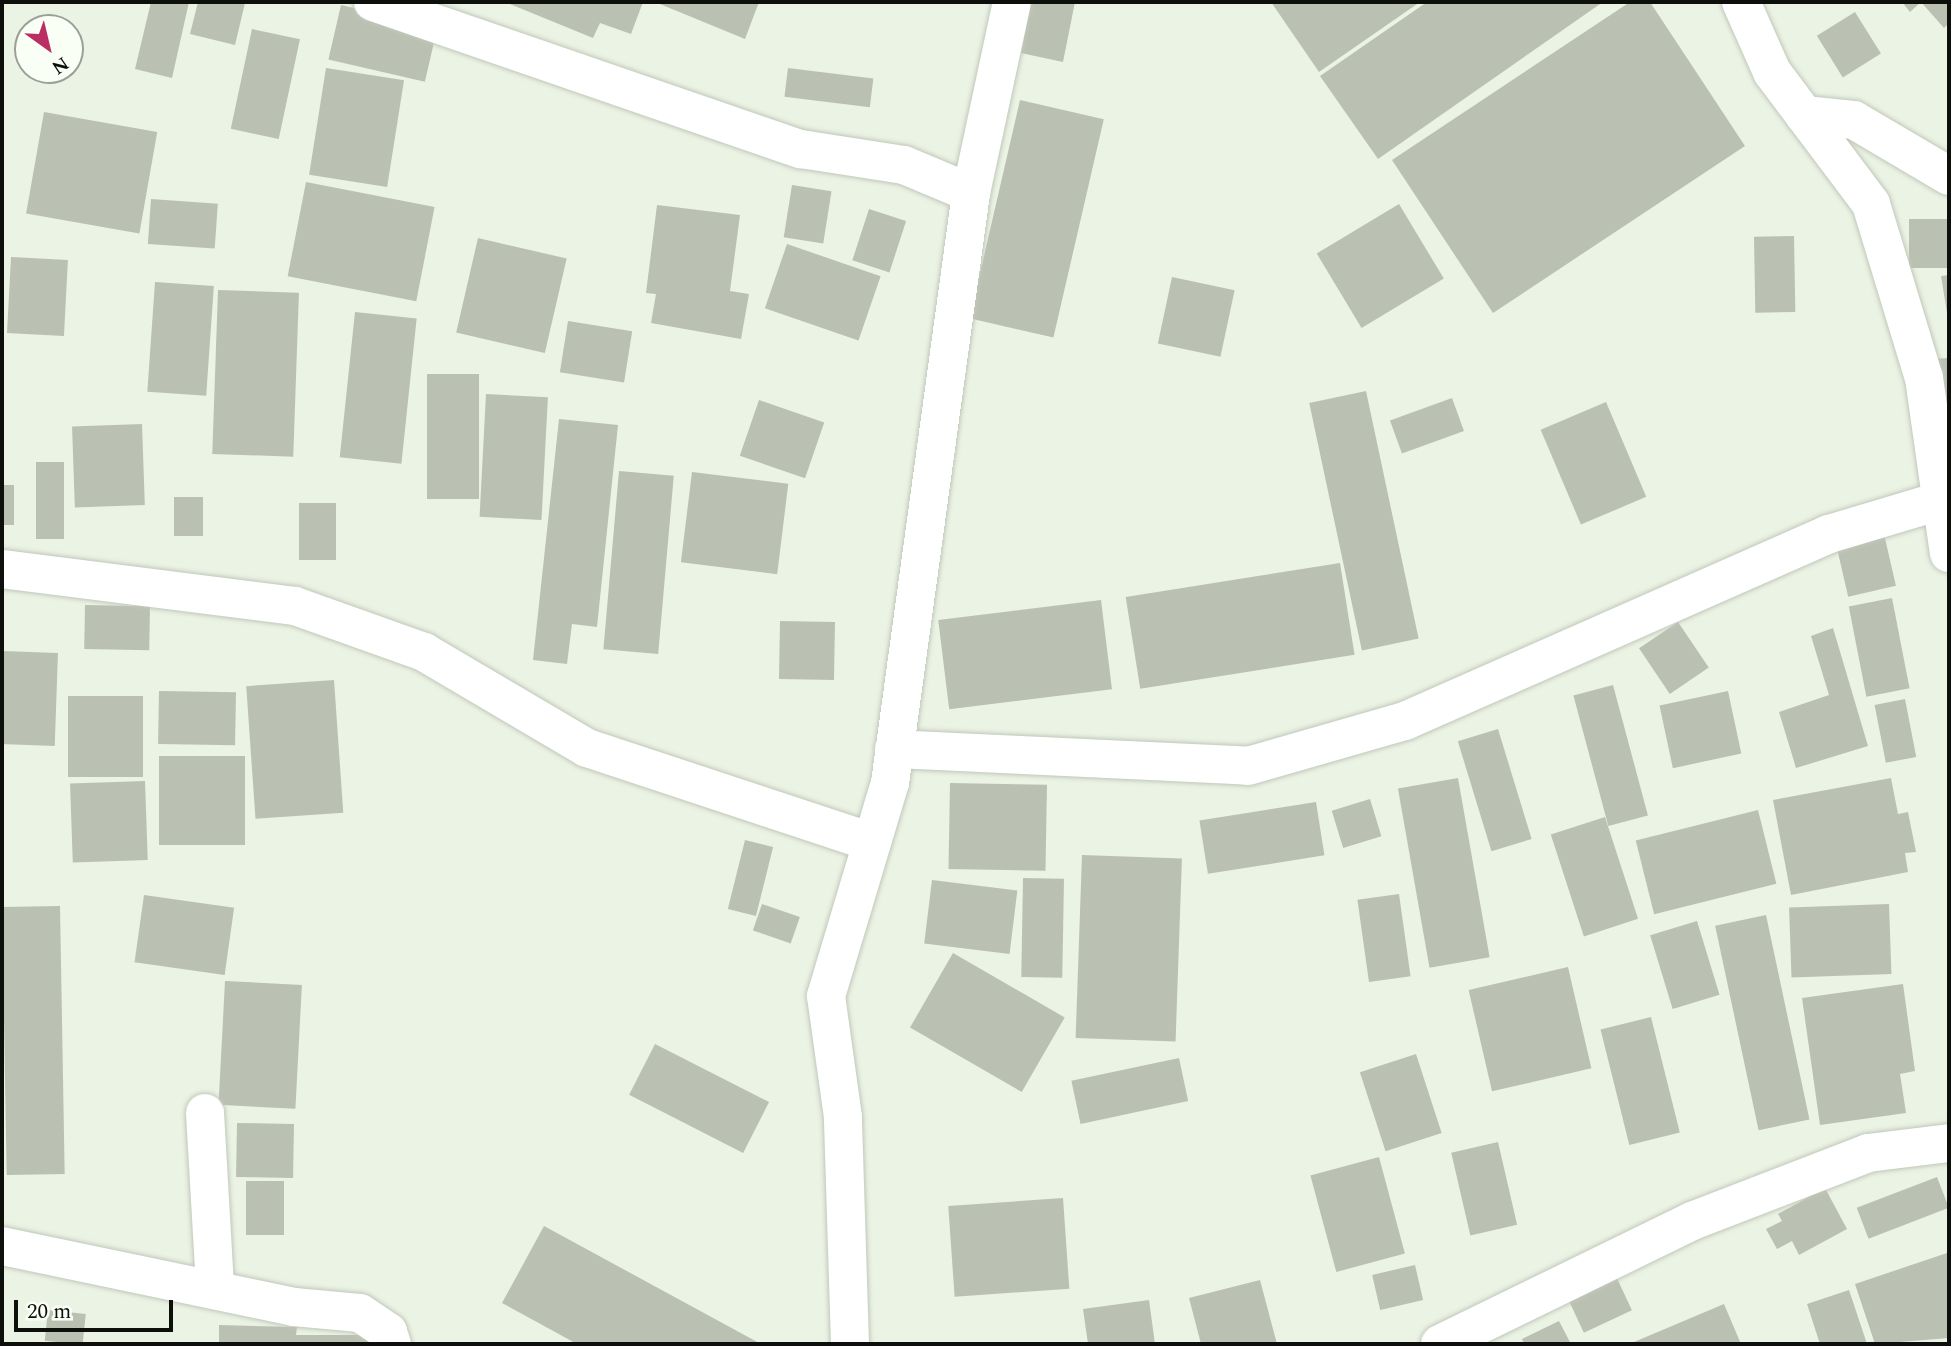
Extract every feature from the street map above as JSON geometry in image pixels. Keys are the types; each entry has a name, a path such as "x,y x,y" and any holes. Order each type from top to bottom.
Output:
{"street":[{"path":"373,2 801,149 904,165 971,193"},
{"path":"850,1344 842,1117 825,996 872,842 894,749 971,193 1012,2"},
{"path":"1741,2 1772,72 1871,204 1924,378 1949,553"},
{"path":"1804,115 1854,120 1949,176"},
{"path":"894,749 1248,766 1405,721 1829,534 1943,500"},
{"path":"2,569 295,606 424,652 587,748 872,842"},
{"path":"205,1113 215,1289"},
{"path":"1440,1344 1692,1221 1868,1153 1949,1143"},
{"path":"2,1246 294,1307 360,1313 388,1332 392,1344"}],"building":[{"path":"151,2 189,2 172,78 135,69"},
{"path":"198,2 245,3 235,45 190,34"},
{"path":"505,2 643,2 631,34 600,23 593,38"},
{"path":"655,2 759,2 745,39"},
{"path":"1031,2 1075,2 1063,62 1021,53"},
{"path":"1271,2 1420,2 1319,72"},
{"path":"1427,2 1603,2 1378,159 1320,76"},
{"path":"1630,2 1650,2 1745,146 1493,313 1392,160"},
{"path":"1902,2 1921,2 1910,12"},
{"path":"1921,2 1949,2 1949,23 1944,28"},
{"path":"341,5 437,27 425,82 328,60"},
{"path":"1855,12 1881,54 1843,77 1817,36"},
{"path":"252,29 300,39 279,139 231,129"},
{"path":"326,68 404,80 387,187 309,175"},
{"path":"788,68 873,78 870,107 784,97"},
{"path":"1020,100 1104,119 1053,338 970,318"},
{"path":"44,112 157,132 139,233 26,213"},
{"path":"306,182 435,207 416,301 288,276"},
{"path":"792,185 832,191 823,244 784,237"},
{"path":"151,199 218,204 215,249 148,244"},
{"path":"1399,204 1444,279 1362,328 1317,253"},
{"path":"657,205 740,215 730,291 749,294 741,339 651,323 656,294 646,293"},
{"path":"869,209 906,221 889,272 852,260"},
{"path":"1909,219 1949,219 1949,268 1909,268"},
{"path":"1794,236 1795,312 1755,313 1754,237"},
{"path":"478,238 567,258 545,353 456,333"},
{"path":"787,244 881,276 858,341 765,308"},
{"path":"11,257 68,260 64,336 7,333"},
{"path":"1949,275 1949,319 1948,319 1941,276"},
{"path":"1172,277 1235,290 1220,357 1158,344"},
{"path":"155,282 214,286 206,396 147,392"},
{"path":"218,290 299,293 293,457 212,454"},
{"path":"355,312 417,318 401,464 340,457"},
{"path":"568,321 632,331 624,383 560,372"},
{"path":"1949,358 1949,399 1937,400 1933,359"},
{"path":"427,374 479,374 479,499 427,499"},
{"path":"1366,391 1419,638 1362,651 1309,403"},
{"path":"486,394 548,397 541,520 480,517"},
{"path":"1452,398 1464,431 1402,453 1390,421"},
{"path":"759,400 824,422 805,478 740,456"},
{"path":"1606,402 1646,497 1581,525 1541,430"},
{"path":"559,419 618,425 597,627 572,624 567,664 533,660"},
{"path":"142,424 145,505 75,507 72,426"},
{"path":"36,462 64,462 64,539 36,539"},
{"path":"619,471 674,476 658,654 603,649"},
{"path":"692,472 788,484 777,574 681,562"},
{"path":"2,485 14,485 14,525 2,525"},
{"path":"174,497 203,497 203,536 174,536"},
{"path":"299,503 336,503 336,560 299,560"},
{"path":"1884,534 1896,586 1848,597 1836,545"},
{"path":"1340,563 1355,655 1140,689 1126,597"},
{"path":"1892,598 1910,688 1866,697 1849,606"},
{"path":"1101,600 1112,689 949,709 938,620"},
{"path":"85,605 150,606 149,650 84,649"},
{"path":"780,621 835,622 834,680 779,679"},
{"path":"1678,622 1709,668 1670,694 1639,648"},
{"path":"1833,628 1868,746 1796,768 1779,712 1829,695 1811,636"},
{"path":"2,651 58,653 55,746 2,744"},
{"path":"334,680 343,813 255,819 246,686"},
{"path":"1613,685 1648,815 1608,826 1573,696"},
{"path":"159,691 236,692 235,745 158,744"},
{"path":"1728,691 1741,754 1673,768 1660,706"},
{"path":"68,696 143,696 143,777 68,777"},
{"path":"1905,699 1916,757 1886,763 1875,705"},
{"path":"1498,729 1532,839 1491,851 1458,741"},
{"path":"159,756 245,756 245,845 159,845"},
{"path":"1458,778 1490,957 1430,968 1398,789"},
{"path":"1891,778 1898,814 1908,812 1916,852 1905,853 1908,872 1791,895 1773,800"},
{"path":"145,781 148,860 73,863 70,784"},
{"path":"950,783 1047,785 1045,871 948,869"},
{"path":"1370,799 1381,836 1343,848 1332,811"},
{"path":"1316,802 1324,855 1208,874 1199,820"},
{"path":"1758,810 1776,884 1654,914 1636,840"},
{"path":"1605,817 1638,919 1584,936 1551,835"},
{"path":"745,840 773,847 756,916 728,909"},
{"path":"1082,855 1182,858 1176,1041 1076,1038"},
{"path":"1023,878 1064,879 1062,978 1021,977"},
{"path":"932,880 1017,890 1010,954 924,944"},
{"path":"1399,894 1411,976 1369,982 1357,900"},
{"path":"144,895 234,908 225,975 135,962"},
{"path":"762,904 800,917 791,943 753,930"},
{"path":"1889,904 1891,974 1792,977 1789,907"},
{"path":"60,906 65,1174 7,1175 2,907"},
{"path":"1766,915 1809,1119 1759,1130 1715,926"},
{"path":"1697,921 1720,995 1673,1009 1650,935"},
{"path":"953,953 1065,1017 1022,1092 910,1027"},
{"path":"1568,967 1591,1068 1492,1091 1469,990"},
{"path":"225,981 302,985 295,1109 219,1105"},
{"path":"1903,984 1915,1071 1900,1074 1906,1113 1820,1125 1802,998"},
{"path":"1651,1017 1680,1132 1629,1145 1601,1030"},
{"path":"655,1044 769,1102 743,1153 629,1095"},
{"path":"1416,1054 1442,1133 1386,1151 1360,1072"},
{"path":"1179,1058 1188,1101 1081,1124 1071,1081"},
{"path":"237,1123 294,1124 293,1178 236,1177"},
{"path":"1498,1142 1517,1225 1470,1236 1451,1153"},
{"path":"1379,1157 1405,1254 1336,1272 1310,1175"},
{"path":"1937,1177 1949,1208 1869,1239 1857,1208"},
{"path":"246,1181 284,1181 284,1235 246,1235"},
{"path":"1825,1188 1847,1229 1799,1255 1792,1241 1777,1249 1766,1229 1782,1221 1778,1214"},
{"path":"1063,1198 1069,1289 955,1297 948,1206"},
{"path":"544,1226 761,1344 577,1344 502,1303"},
{"path":"1947,1253 1949,1338 1875,1344 1855,1284"},
{"path":"1415,1265 1423,1300 1380,1310 1372,1275"},
{"path":"1615,1274 1632,1310 1584,1333 1567,1296"},
{"path":"1260,1280 1277,1344 1201,1344 1189,1298"},
{"path":"1849,1290 1867,1344 1820,1344 1807,1304"},
{"path":"1149,1300 1155,1344 1088,1344 1083,1309"},
{"path":"1724,1304 1741,1344 1634,1342"},
{"path":"48,1310 86,1314 83,1344 45,1341"},
{"path":"1559,1321 1571,1344 1524,1344 1522,1339"},
{"path":"219,1325 297,1327 296,1335 371,1335 371,1344 219,1344"}]}
